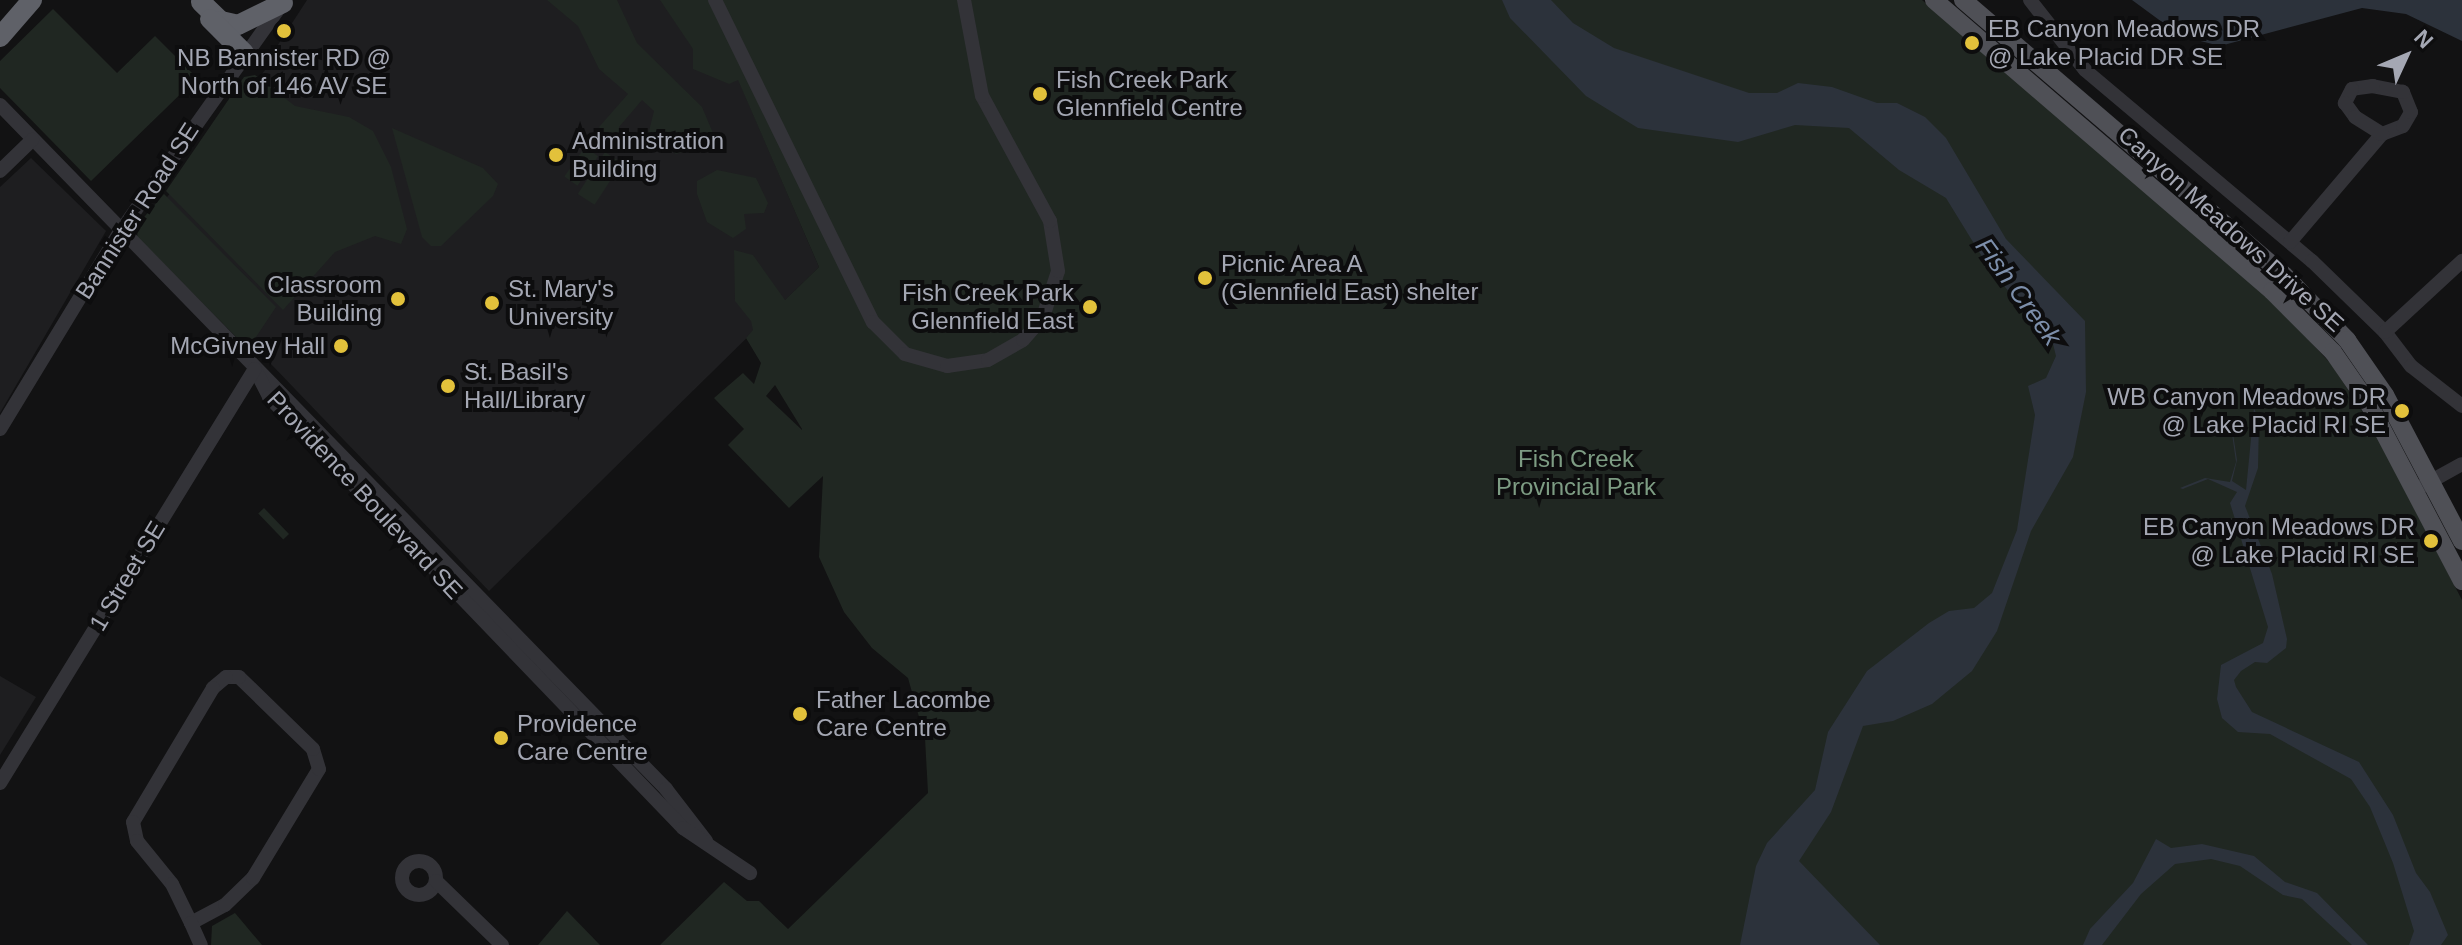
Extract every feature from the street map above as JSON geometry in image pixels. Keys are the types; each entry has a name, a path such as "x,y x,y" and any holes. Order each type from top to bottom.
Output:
{"highway":[{"path":"0,37 32,0"},
{"path":"200,1 221,21 238,25 284,2"},
{"path":"200,1 208,18 244,53"}],"main road":[{"name":"Canyon Meadows Drive SE","path":"1934,0 2310,328 2352,377 2462,541"},
{"name":"Canyon Meadows Drive SE","path":"1963,0 2325,316 2368,368 2424,485 2462,581"}],"street":[{"path":"715,0 873,322 905,354 947,366 988,360 1023,340 1043,317 1058,271 1050,221 982,96 964,0"},
{"path":"2030,0 2085,70 2290,242 2385,332 2411,366 2462,406"},
{"name":"Bannister Road SE","path":"0,429 120,232 244,53 284,2"},
{"path":"2290,242 2382,134 2403,126 2411,112 2403,92 2373,86 2352,89 2345,103 2355,117 2382,134"},
{"name":"Providence Boulevard SE","path":"0,105 120,232 255,369 270,379 666,789 706,841 750,873"},
{"path":"0,171 32,140"},
{"path":"2385,332 2462,261"},
{"name":"1 Street SE","path":"0,783 255,369"},
{"path":"2424,485 2462,464"},
{"path":"191,923 225,905 253,878 319,769 313,749 239,677 226,677 213,688 133,822 137,841 164,871 201,945"},
{"path":"436,881 502,945"}],"shaded area":[{"name":"St. Mary's University","path":"307,0 690,0 727,53 819,267 489,591 270,363 251,352 141,239 154,214 272,61 272,54"},
{"path":"31,158 106,231 0,413 0,187"},
{"path":"0,676 36,697 0,755"}],"green space":[{"path":"547,0 617,0 637,43 702,107 713,133 708,144 676,154 666,147 675,139 666,131 652,151 648,135 654,111 642,100 619,127 621,142 613,142 599,127 628,94 599,69 578,26"},
{"name":"Fish Creek Provincial Park","path":"660,0 1922,0 2278,307 2331,364 2368,420 2462,600 2462,945 660,945 724,882 747,901 759,901 788,929 928,793 925,738 908,678 872,648 844,612 819,557 823,476 789,508 728,445 744,429 714,398 743,373 754,384 761,363 746,338 753,330 751,321 735,301 734,250 753,255 785,300 819,267 738,80 729,84 693,69 693,49","holes":["775,385 802,430 766,396"]},
{"path":"53,9 117,73 155,36 197,78 91,181 0,88 0,61"},
{"path":"255,75 295,106 349,117 373,131 391,167 407,229 401,244 375,236 335,252 283,310 166,191 244,77"},
{"path":"392,128 483,168 498,184 493,196 441,246 431,246 422,237"},
{"path":"585,147 598,156 577,186 564,176"},
{"path":"605,152 622,163 595,205 578,194"},
{"path":"717,170 756,178 768,203 764,213 744,214 746,229 733,238 707,222 697,194 697,181"},
{"path":"164,194 276,307 248,349 137,237 139,223"},
{"path":"264,508 289,534 283,539 258,514"},
{"path":"567,911 600,945 538,945"},
{"path":"235,913 262,945 211,945 212,926"}],"water":[{"name":"Fish Creek","path":"1502,0 1551,0 1573,23 1614,48 1749,93 1777,93 1798,83 1832,87 1877,103 1897,103 1925,117 1946,138 2006,239 2085,321 2086,392 2073,457 2031,531 1997,631 1972,671 1932,704 1893,721 1863,726 1831,812 1799,861 1880,945 1740,945 1756,866 1767,843 1815,790 1828,732 1867,671 1929,623 1949,611 1974,608 1992,593 2017,530 2035,415 2028,386 2046,378 2056,356 2053,344 1989,268 1946,198 1899,170 1849,128 1795,125 1738,142 1638,128 1586,96 1510,18"},
{"path":"2132,0 2462,0 2462,41 2406,14 2362,8 2220,46 2181,36"},
{"path":"2254,408 2259,421 2258,468 2245,506 2272,574 2287,639 2286,648 2267,663 2255,662 2241,671 2234,680 2236,687 2252,712 2359,762 2393,815 2416,873 2430,892 2448,935 2441,945 2409,945 2414,931 2393,863 2370,807 2351,779 2270,734 2238,732 2222,718 2217,699 2221,665 2263,643 2268,627 2230,503 2237,492 2208,479 2180,488 2205,478 2230,482 2236,462 2231,427 2224,422 2214,429 2205,422 2214,428 2224,421 2232,427 2237,460 2232,481 2246,490"},
{"path":"2156,839 2171,848 2202,844 2254,856 2285,882 2317,893 2368,945 2352,945 2302,899 2283,895 2240,866 2211,859 2175,864 2141,894 2102,945 2083,945 2090,929 2133,883"}],"place":[{"name":"NB Bannister RD @ North of 146 AV SE","path":"284,31"},
{"name":"EB Canyon Meadows DR @ Lake Placid DR SE","path":"1972,43"},
{"name":"Fish Creek Park Glennfield Centre","path":"1040,94"},
{"name":"Administration Building","path":"556,155"},
{"name":"Picnic Area A (Glennfield East) shelter","path":"1205,278"},
{"name":"Classroom Building","path":"398,299"},
{"name":"St. Mary's University","path":"492,303"},
{"name":"Fish Creek Park Glennfield East","path":"1090,307"},
{"name":"McGivney Hall","path":"341,346"},
{"name":"St. Basil's Hall/Library","path":"448,386"},
{"name":"WB Canyon Meadows DR @ Lake Placid RI SE","path":"2402,411"},
{"name":"EB Canyon Meadows DR @ Lake Placid RI SE","path":"2431,541"},
{"name":"Father Lacombe Care Centre","path":"800,714"},
{"name":"Providence Care Centre","path":"501,738"}]}
